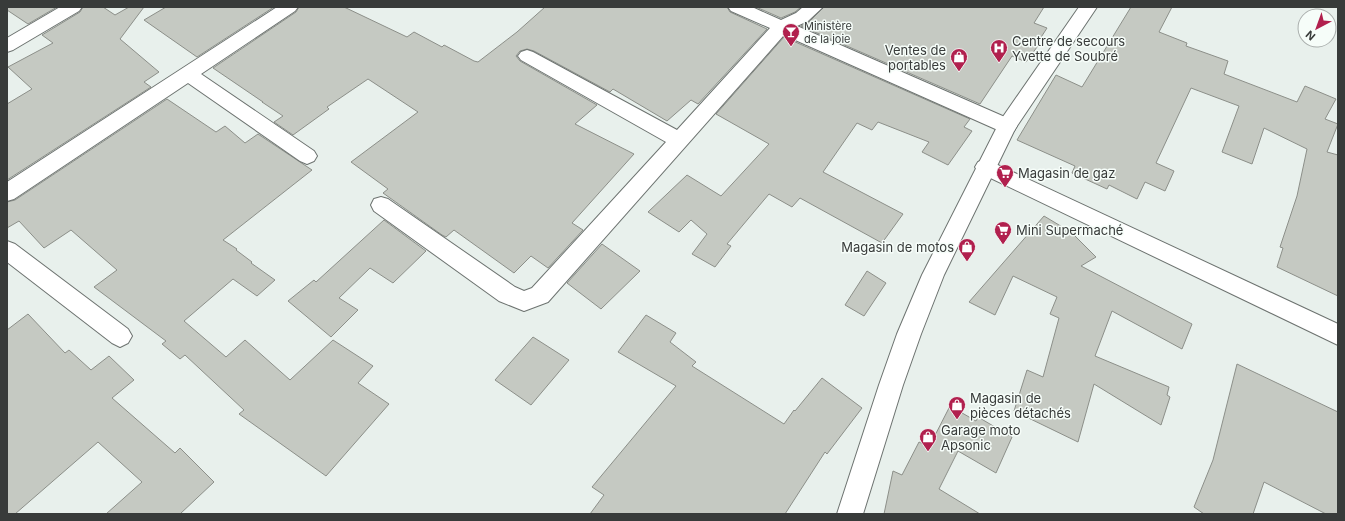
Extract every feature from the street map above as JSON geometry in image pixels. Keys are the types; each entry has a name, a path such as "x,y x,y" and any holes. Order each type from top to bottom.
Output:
{"street":[{"path":"7,46 73,7"},
{"path":"7,193 290,7"},
{"path":"737,7 1007,126"},
{"path":"381,205 507,294 524,301 540,294 781,27 802,18 814,7"},
{"path":"850,514 891,385 909,334 933,275 985,167 1007,126 1088,7"},
{"path":"527,56 679,140"},
{"path":"188,74 307,156"},
{"path":"985,167 1338,335"},
{"path":"7,250 120,336"}],"building":[{"path":"7,7 57,7 28,24 7,10"},
{"path":"83,7 103,7 115,15 129,7 144,7 120,39 159,72 144,82 151,87 7,180 7,104 32,89 8,67 53,43 42,35 80,12"},
{"path":"166,7 274,7 197,57 144,20"},
{"path":"299,7 344,7 407,37 414,32 442,47 444,45 478,62 517,32 545,7 727,7 730,12 767,29 698,104 691,100 667,121 613,89 610,92 534,51 527,49 520,51 516,56 520,61 597,105 575,124 634,154 572,223 583,230 548,268 531,256 514,273 454,230 446,237 442,235 383,193 388,189 351,162 418,112 368,79 327,107 329,109 293,135 274,122 283,116 213,68 296,12"},
{"path":"756,7 801,7 795,12 781,18"},
{"path":"824,7 1044,7 1034,23 1047,28 1038,42 1040,43 1026,62 1012,56 980,104 801,26 809,22"},
{"path":"1131,7 1172,7 1159,32 1187,43 1186,46 1228,61 1224,74 1297,102 1305,86 1336,99 1325,119 1338,124 1327,152 1338,155 1338,296 1277,267 1283,248 1280,247 1297,196 1307,149 1264,128 1252,164 1222,152 1239,106 1191,88 1156,163 1174,171 1165,191 1145,182 1137,199 1109,185 1107,189 1072,173 1075,166 1017,140 1056,75 1082,87"},
{"path":"784,37 970,119 964,127 972,131 948,165 922,152 929,142 878,122 872,130 857,123 823,172 903,214 882,243 800,198 792,207 769,194 727,244 731,246 715,267 692,254 707,234 691,220 679,232 648,212 687,175 721,196 769,144 716,114"},
{"path":"167,99 216,132 225,126 245,143 258,134 312,170 223,240 237,249 236,250 252,262 251,263 275,280 257,296 233,279 184,321 226,357 245,340 290,380 333,340 373,366 358,383 389,404 326,476 239,414 244,410 185,355 180,359 162,344 166,341 94,287 117,270 71,230 44,248 19,221 7,228 7,202 15,200"},
{"path":"1044,216 1064,228 1066,227 1096,257 1081,266 1192,324 1182,349 1112,311 1095,356 1169,387 1167,395 1170,397 1161,425 1094,384 1078,442 1014,411 1027,370 1043,377 1059,318 1050,314 1057,297 1013,276 995,315 969,302"},
{"path":"384,220 426,251 393,283 370,268 339,298 358,310 331,337 288,301 314,280 316,282"},
{"path":"602,244 640,271 601,309 567,283"},
{"path":"867,271 886,283 864,316 845,305"},
{"path":"28,314 65,353 69,350 91,370 109,356 134,380 112,398 175,453 180,448 214,482 180,514 106,514 142,482 98,442 15,514 7,514 7,330"},
{"path":"646,315 676,333 670,342 696,362 692,366 784,424 794,410 795,411 822,378 862,408 827,454 825,452 785,514 590,514 604,495 592,487 676,386 618,352"},
{"path":"533,337 569,360 531,405 495,380"},
{"path":"1237,364 1338,412 1338,514 1326,514 1264,482 1253,514 1204,514 1194,507 1213,460"},
{"path":"950,406 976,421 978,417 1012,437 996,473 958,451 939,489 980,514 884,514 893,471 902,475 919,442 929,447"}],"place":[{"name":"Ministère de la joie","path":"791,47"},
{"name":"Centre de secours Yvette de Soubré","path":"999,63"},
{"name":"Ventes de portables","path":"959,72"},
{"name":"Magasin de gaz","path":"1005,188"},
{"name":"Mini Supermaché","path":"1003,245"},
{"name":"Magasin de motos","path":"967,262"},
{"name":"Magasin de pièces détachés","path":"957,420"},
{"name":"Garage moto Apsonic","path":"928,452"}]}
